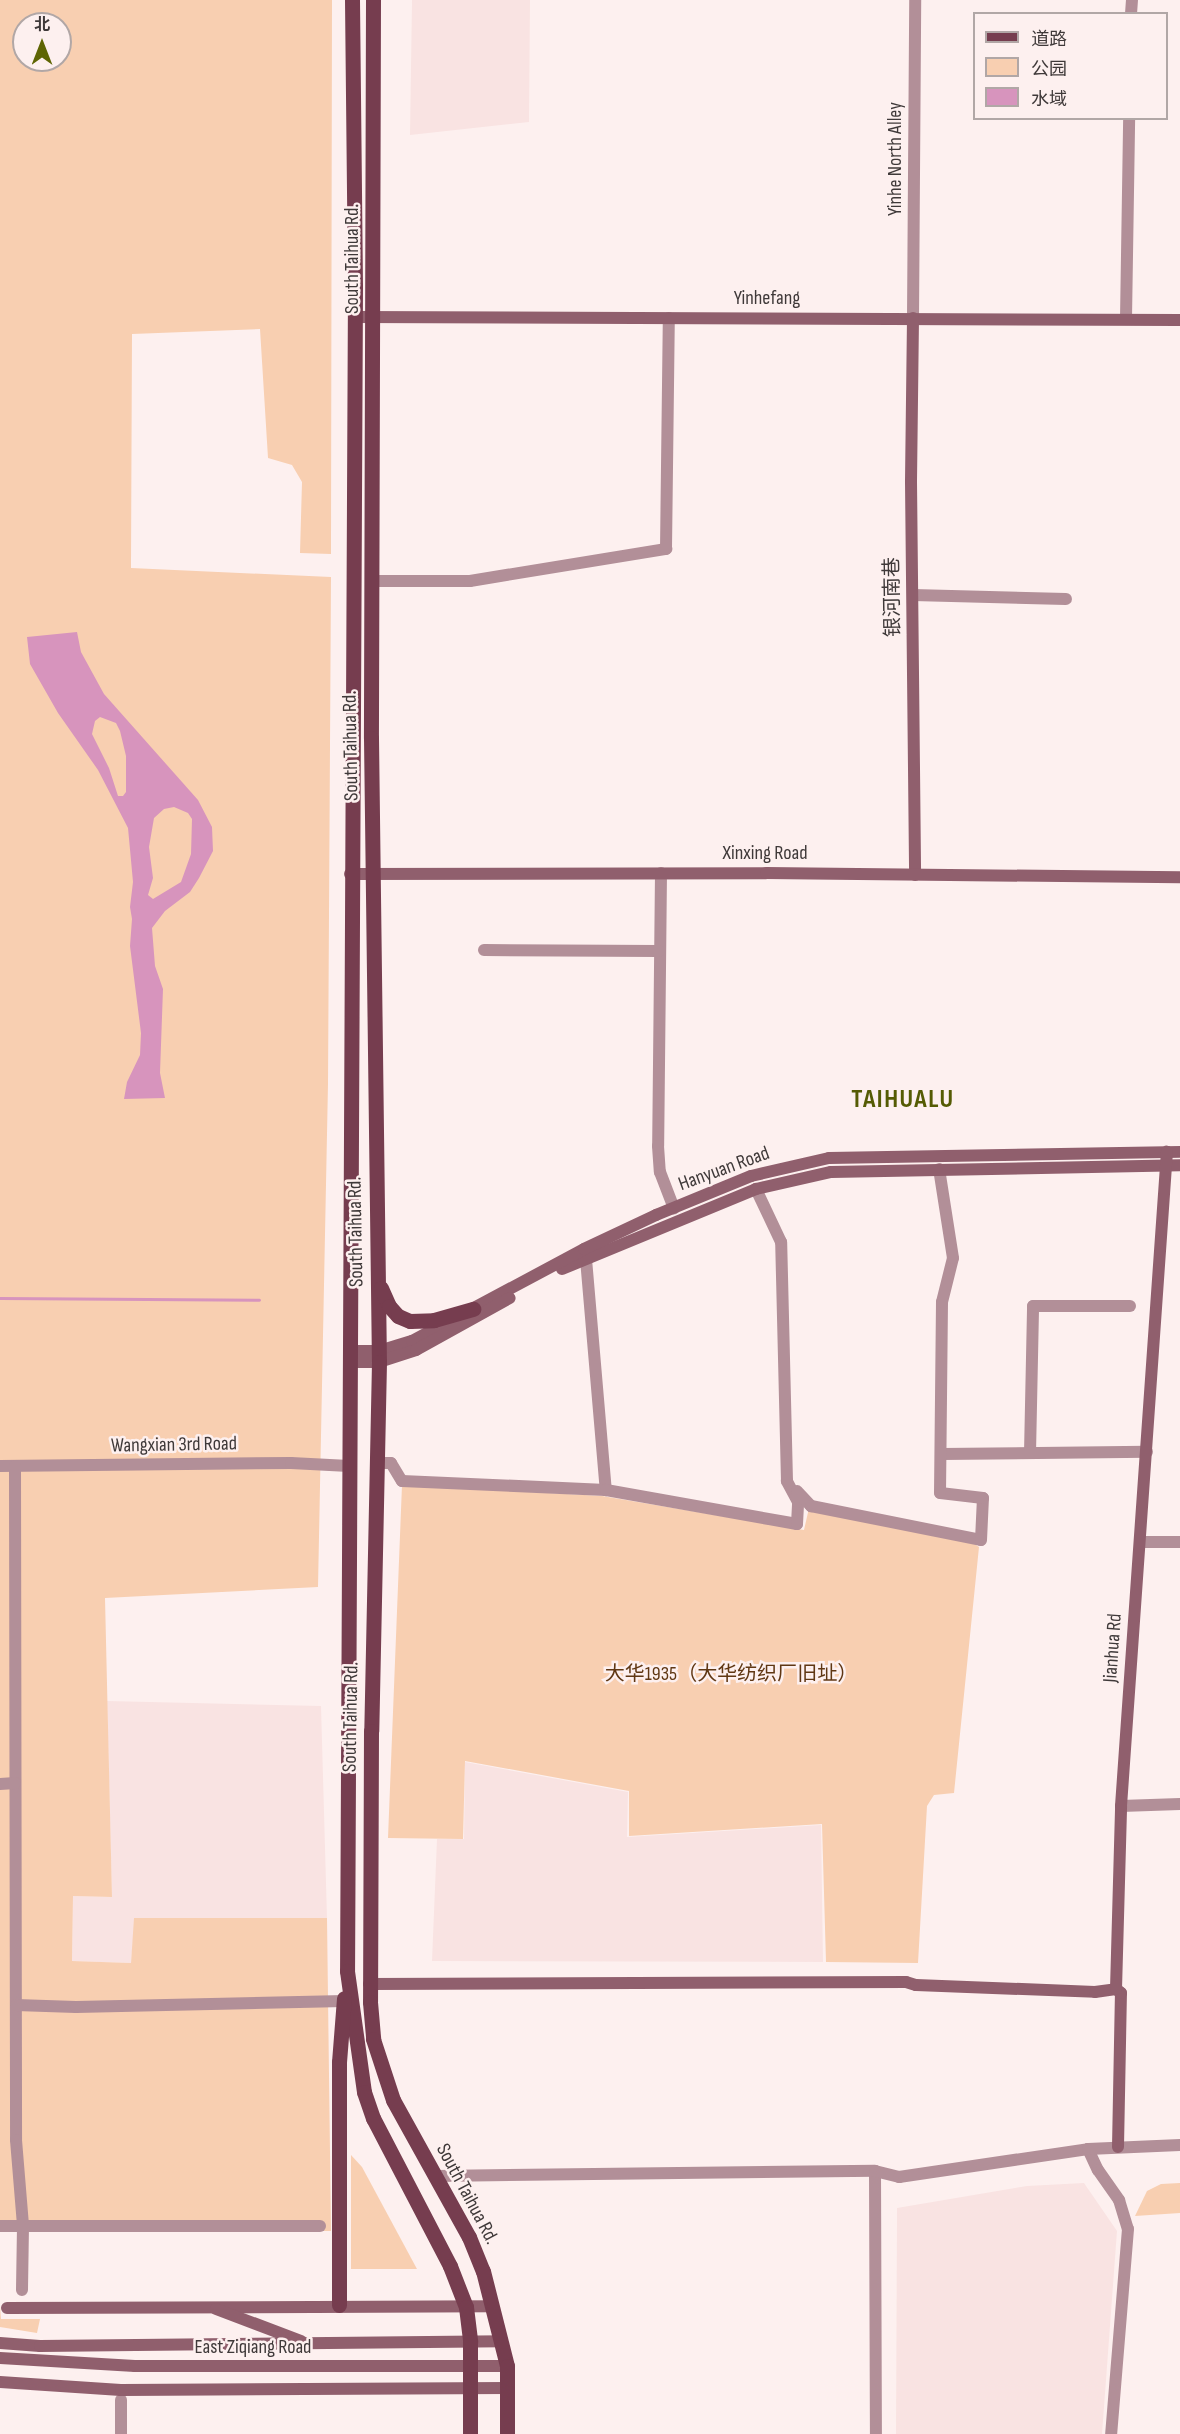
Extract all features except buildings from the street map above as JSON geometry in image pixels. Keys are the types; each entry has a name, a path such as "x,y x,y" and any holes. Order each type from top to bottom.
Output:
{"main road":[{"name":"South Taihua Rd.","path":"352,0 354,316 347,1971 364,2092 373,2118 450,2266 466,2307 470,2342 470,2434"},
{"name":"South Taihua Rd.","path":"373,0 371,581 379,1356 369,1984 374,2039 383,2074 404,2121 469,2236 483,2271 507,2366 507,2434"},
{"path":"377,1274 389,1306 398,1316 410,1321 434,1320 473,1309"},
{"path":"339,2305 339,2062 347,1971"}],"street":[{"name":"Yinhe North Alley","path":"913,318 915,0"},
{"path":"1126,319 1130,120"},
{"name":"Yinhefang","path":"354,316 1180,320"},
{"path":"371,581 470,581 666,549 669,318"},
{"name":"银河南巷","path":"913,318 912,596 915,875"},
{"path":"912,596 1066,599"},
{"path":"661,873 658,951 660,1172 674,1208"},
{"name":"Xinxing Road","path":"350,874 661,873 1180,877"},
{"path":"484,950 658,951"},
{"name":"Hanyuan Road","path":"379,1356 412,1341 585,1249 751,1176 829,1158 1174,1152"},
{"name":"Jianhua Rd","path":"1118,2147 1121,1993 1116,1989 1121,1806 1166,1166 1174,1152"},
{"name":"Hanyuan Road","path":"350,1356 379,1356 416,1350 563,1268 756,1189 831,1172 1180,1165"},
{"path":"788,1481 811,1506 981,1540 983,1498 940,1493 942,1302 953,1258 939,1169"},
{"path":"376,1463 391,1463 402,1481 606,1490 797,1524 798,1502 788,1481 782,1242 756,1189"},
{"path":"586,1259 606,1490"},
{"path":"1030,1453 1033,1306 1130,1306"},
{"path":"942,1454 1147,1452"},
{"name":"Wangxian 3rd Road","path":"0,1466 291,1463 349,1466"},
{"path":"15,1466 16,2140 23,2226 22,2290"},
{"path":"1140,1542 1180,1542"},
{"path":"0,1784 15,1784"},
{"path":"1121,1806 1180,1804"},
{"path":"369,1984 906,1982 916,1985 1095,1992 1116,1989"},
{"path":"16,2005 76,2007 344,2001"},
{"path":"436,2176 875,2171 898,2177 1088,2149 1180,2145"},
{"path":"1088,2149 1098,2170 1119,2200 1128,2229 1111,2434"},
{"path":"875,2171 876,2434"},
{"path":"0,2226 320,2226"},
{"path":"207,2306 307,2343"},
{"path":"7,2308 492,2306"},
{"name":"East Ziqiang Road","path":"0,2343 40,2346 502,2341"},
{"name":"East Ziqiang Road","path":"0,2358 135,2366 507,2366"},
{"path":"0,2382 121,2390 508,2388"},
{"path":"121,2400 121,2434"}],"shaded area":[{"path":"412,0 530,0 529,122 410,135"},
{"path":"107,1701 321,1706 327,1918 135,1918 131,1963 72,1961 73,1896 112,1897"},
{"path":"465,1762 628,1792 627,1837 821,1825 823,1962 432,1961 437,1839 464,1839"},
{"path":"1084,2183 1117,2231 1102,2434 896,2434 897,2208 1027,2186"}],"green space":[{"path":"0,0 332,0 331,554 300,553 302,482 292,465 268,458 260,329 132,334 131,568 331,577 328,1084 318,1587 105,1598 112,1897 73,1896 72,1961 131,1963 134,1918 327,1918 331,2231 0,2230"},
{"name":"大华1935（大华纺织厂旧址）","path":"402,1485 602,1496 804,1530 809,1508 967,1539 979,1547 954,1793 934,1795 927,1806 918,1963 826,1962 822,1824 629,1836 629,1791 465,1761 463,1839 388,1838"},
{"path":"351,2155 362,2167 417,2269 351,2269"},
{"path":"1180,2183 1180,2213 1135,2216 1147,2191 1161,2184"},
{"path":"0,2306 1,2319 40,2319 37,2333 0,2327"}],"water":[{"path":"77,632 81,652 104,694 198,800 212,827 213,851 199,878 190,892 165,911 152,928 155,966 163,989 160,1073 165,1098 124,1099 127,1082 140,1055 141,1033 130,946 132,919 130,907 133,882 128,828 98,770 58,713 30,664 27,637","holes":["100,717 116,723 120,731 126,756 126,792 123,796 118,796 109,768 92,734 95,721","174,807 188,813 192,819 191,854 181,882 153,899 148,895 153,878 149,847 154,818 164,809"]}],"waterway":[{"path":"0,1298 259,1300"}],"district":[{"name":"TAIHUALU","path":"903,1100"}]}
